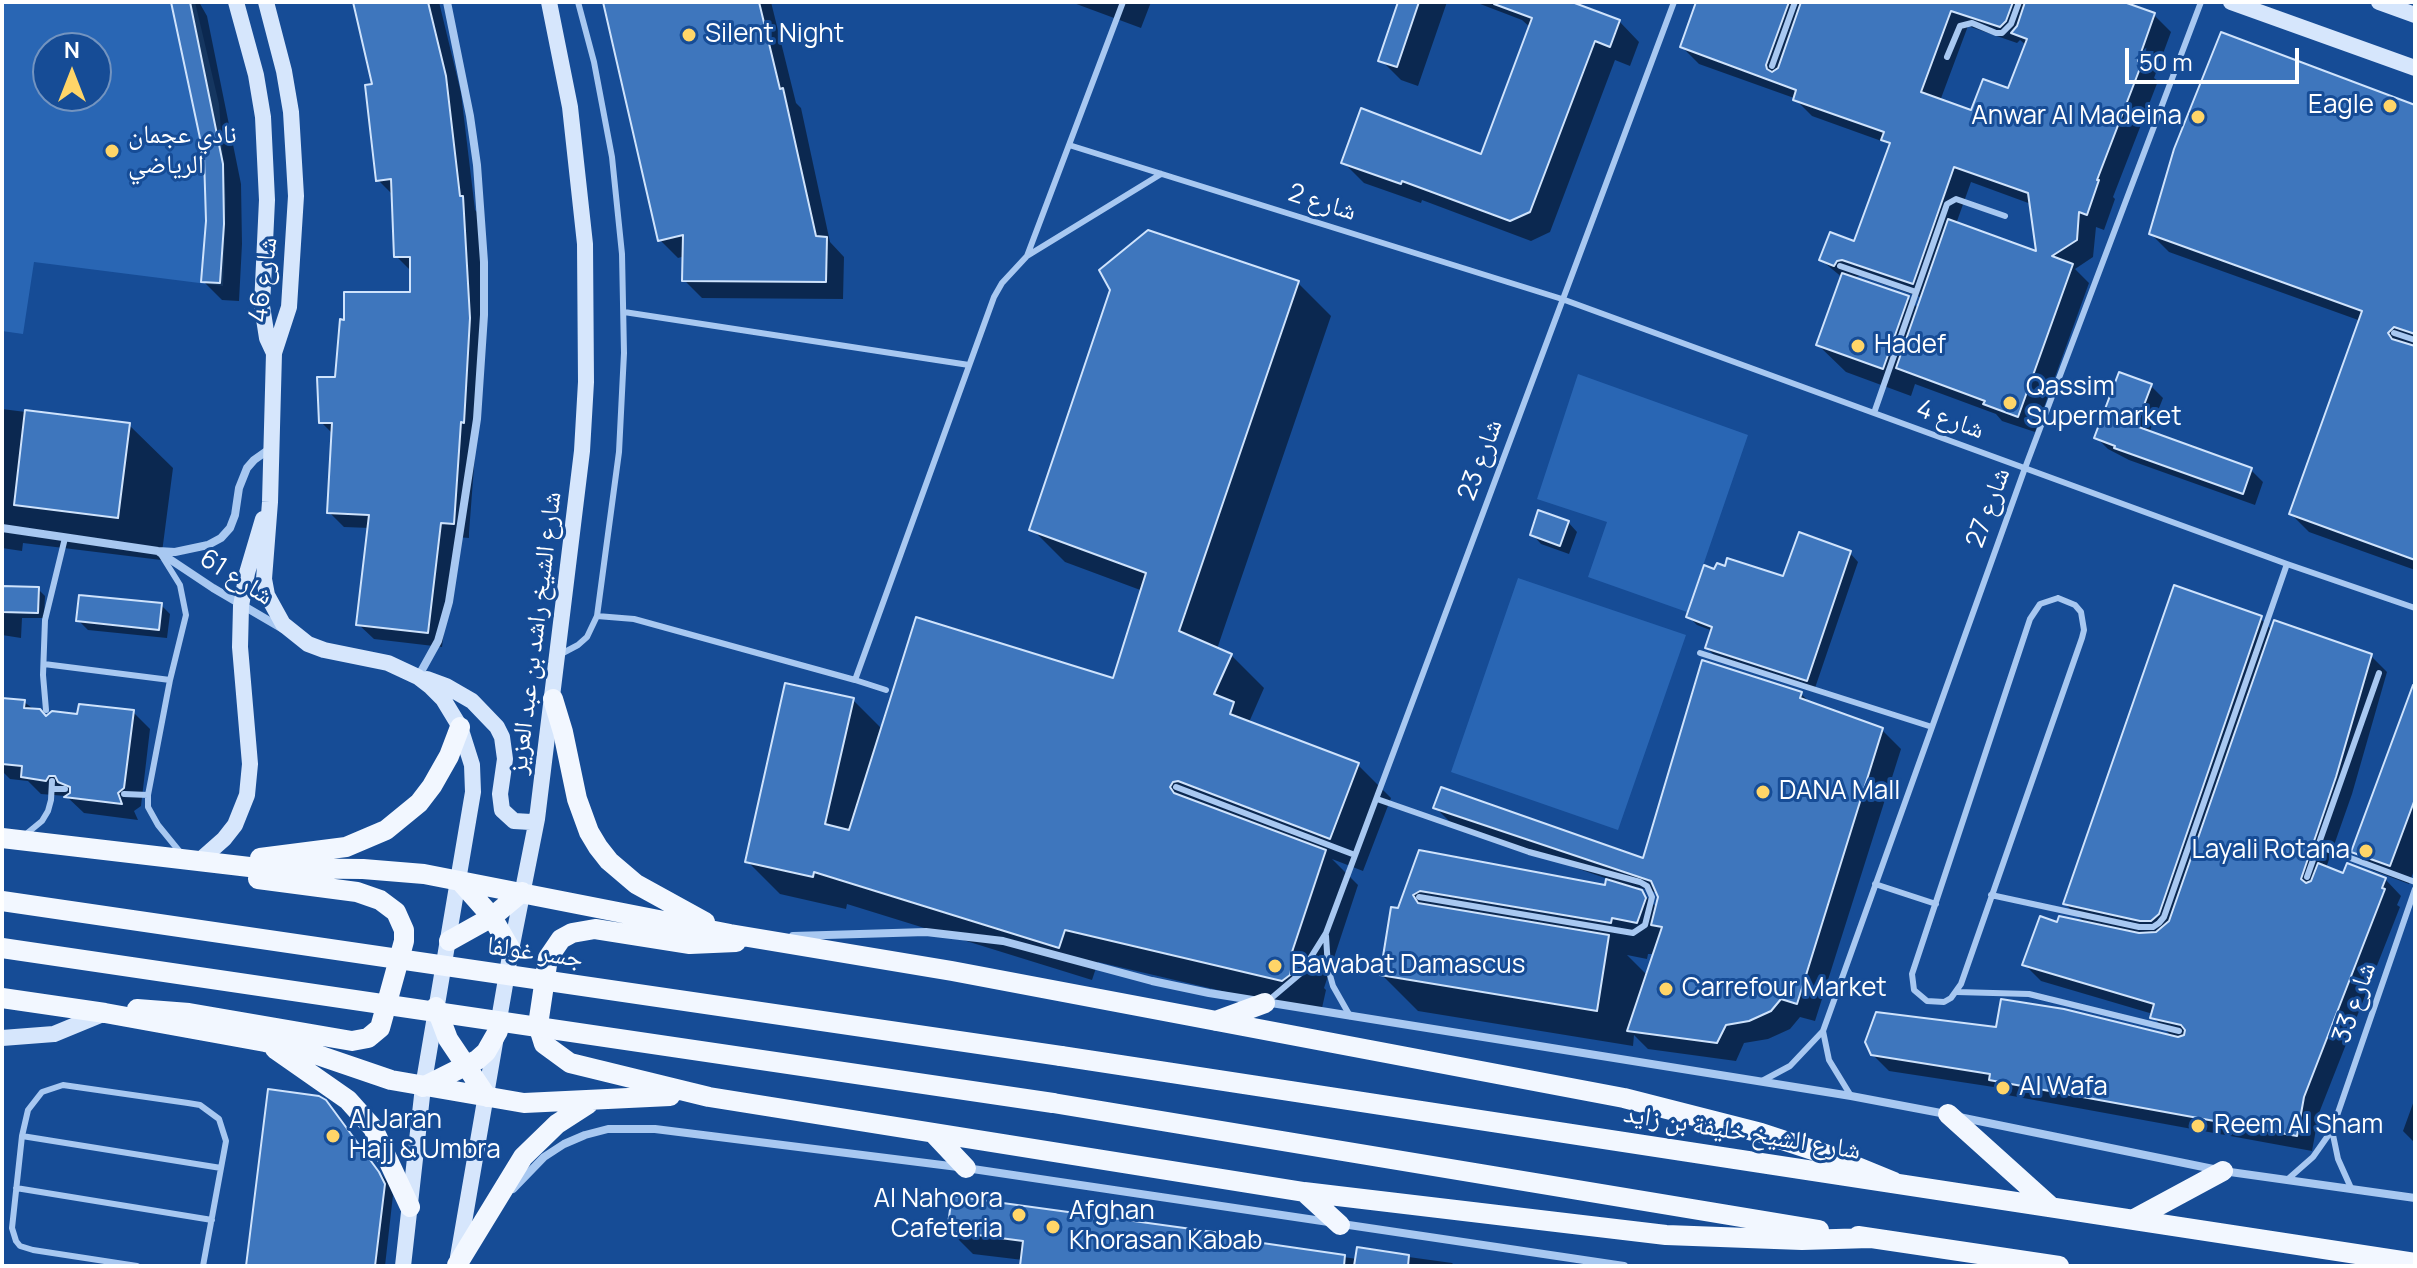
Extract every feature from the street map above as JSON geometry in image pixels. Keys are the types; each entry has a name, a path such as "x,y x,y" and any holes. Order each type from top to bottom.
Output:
{"main road":[{"name":"شارع 46","path":"236,2 256,75 263,117 267,200 262,306 265,330 274,353"},
{"name":"شارع 46","path":"266,2 291,112 296,196 289,307 274,353"},
{"name":"شارع الشيخ راشد بن عبد العزيز","path":"457,1266 511,950 537,819 582,451 587,313 579,175 570,107 549,2"},
{"path":"2231,2 2415,68"},
{"path":"2379,2 2415,15"},
{"path":"274,353 270,502 264,579 273,610 294,635 324,650 388,663 459,693 488,715 497,727 504,748 502,810 514,821 531,822 537,819"},
{"path":"197,862 212,852 230,832 247,795 250,764 240,647 241,606 256,537 270,502"},
{"name":"شارع الشيخ راشد بن عبد العزيز","path":"403,1266 423,1087 473,792 472,765 460,727 443,699 418,677"},
{"path":"553,699 577,799 598,847 636,884 730,934"},
{"path":"197,862 325,851 367,840 386,830 411,810 432,786 449,756 460,727"},
{"path":"8,839 258,868 398,871 522,892 752,939 952,971 1651,1104 1761,1133 1828,1155 1894,1182"},
{"path":"3,1039 54,1034 105,1013 125,1009 168,1010 352,1041 368,1038 380,1028 404,941 401,921 389,905 357,892 255,879 197,862"},
{"path":"460,881 492,917 511,950"},
{"path":"449,941 492,917 522,892"},
{"name":"جسر غولفا","path":"2,901 1061,1056"},
{"path":"752,939 711,945 690,944 583,930 561,939 548,958 538,1025 544,1044 570,1063 709,1097 1304,1192 1666,1235 1761,1239 1870,1238"},
{"path":"2,948 1053,1103 1870,1238 2059,1266"},
{"path":"2,998 265,1042 309,1052 359,1070 423,1087 487,1097 543,1103 638,1096 709,1097"},
{"path":"1214,1022 1265,1003"},
{"path":"436,1007 448,1039 487,1097"},
{"path":"423,1087 466,1066 486,1052 498,1031"},
{"path":"265,1042 348,1100 373,1128 410,1207"},
{"name":"شارع الشيخ خليفة بن زايد","path":"1061,1056 2415,1263"},
{"path":"457,1266 515,1167 531,1147 571,1114 601,1099"},
{"path":"1948,1114 2049,1205"},
{"path":"933,1133 966,1168"},
{"path":"2134,1219 2223,1171"},
{"path":"1304,1192 1340,1225"}],"street":[{"path":"418,677 438,641 449,602 477,419 484,315 484,262 477,165 447,2"},
{"name":"شارع 61","path":"2,528 158,551 192,550 221,538 235,515 239,488 247,468 271,448"},
{"name":"شارع 61","path":"158,551 241,606 294,635"},
{"path":"752,939 888,931 965,936 1034,949 1152,981 1265,1003 1851,1096 2223,1171 2415,1198"},
{"path":"485,1218 544,1157 564,1144 608,1129 655,1129 966,1168 1594,1264 1624,1266"}],"lane":[{"path":"557,656 568,652 587,637 597,616 619,452 624,312 622,254 612,157 594,62 578,2"},
{"path":"1027,256 1123,2"},
{"name":"شارع 23","path":"1265,1003 1301,973 1326,933 1674,2"},
{"path":"1772,66 1795,2"},
{"path":"1947,57 1960,26 1972,23 2002,33 2011,24 2019,2"},
{"name":"شارع 27","path":"1762,1081 1790,1066 1823,1031 2025,468 2201,2"},
{"name":"شارع 2","path":"1069,145 1562,299"},
{"path":"855,680 994,297 1002,283 1027,256 1161,174"},
{"path":"1874,413 1947,204 1956,199 2005,216"},
{"path":"1840,266 1916,292"},
{"name":"شارع 4","path":"1562,299 2415,608"},
{"path":"624,312 969,365"},
{"path":"2394,333 2415,340"},
{"path":"46,710 45,620 65,538"},
{"path":"158,551 180,585 185,600 183,631 170,680 148,807 153,817 197,862"},
{"path":"1991,895 2139,927 2153,927 2159,923 2164,917 2287,564"},
{"path":"2058,598 2067,600 2081,612 2084,630 1991,895 1957,992 1951,998 1935,1003 1919,997 1911,982 1912,974 2030,619 2040,604 2058,598"},
{"path":"597,616 634,619 886,690"},
{"path":"1700,653 1932,727"},
{"path":"44,664 170,680"},
{"path":"2307,877 2379,673"},
{"path":"8,839 25,836 42,821 48,811 52,785 65,789"},
{"path":"1176,787 1355,855"},
{"path":"124,794 148,795"},
{"path":"1377,799 1529,852 1640,882 1647,886 1652,897 1645,925 1633,933 1419,897"},
{"path":"2318,846 2415,882"},
{"path":"1875,884 1936,904"},
{"name":"شارع 33","path":"2288,1179 2313,1157 2332,1130 2415,889"},
{"name":"شارع 23","path":"1326,933 1328,968 1333,986 1351,1017"},
{"path":"1957,992 2029,994 2179,1031"},
{"path":"1823,1031 1829,1060 1851,1096"},
{"path":"137,1266 33,1250 20,1246 16,1241 12,1228 22,1136 28,1110 33,1100 52,1087 63,1085 188,1103 210,1111 224,1129 226,1141 203,1266"},
{"path":"2332,1130 2338,1159 2351,1188"},
{"path":"22,1136 221,1168"},
{"path":"16,1188 212,1220"}],"shaded area":[{"name":"نادي عجمان الرياضي","path":"2,2 195,2 219,104 226,199 223,286 34,262 23,334 2,331"},
{"path":"1578,374 1748,435 1687,612 1588,577 1607,522 1537,499"},
{"path":"1518,578 1686,635 1618,830 1451,772"}],"building":[{"path":"171,2 190,2 223,164 224,224 220,283 201,282 206,221 204,157"},
{"path":"353,2 428,2 446,76 460,196 463,196 470,318 464,423 461,422 454,524 441,523 428,633 356,625 369,515 327,513 332,423 319,423 317,377 335,377 340,319 344,320 344,292 410,292 410,257 394,257 391,179 376,181 365,85 372,84"},
{"path":"603,2 759,2 780,89 783,88 816,236 827,237 826,282 682,281 683,235 658,241"},
{"path":"1398,2 1419,2 1397,67 1378,61"},
{"path":"1494,2 1572,2 1620,20 1610,47 1595,41 1530,212 1510,221 1402,181 1401,184 1341,163 1361,108 1481,154 1532,18"},
{"path":"1696,2 1789,2 1766,65 1772,72 1778,68 1801,2 2013,2 2006,21 2000,27 1951,11 1921,92 1971,110 1983,79 2008,88 2027,39 2011,33 2017,26 2025,2 2124,2 2155,13 2138,61 2142,63 2097,180 2087,215 2079,212 2077,240 2052,256 2073,264 2018,417 1983,404 1985,401 1896,368 1948,219 2036,251 2028,193 1954,167 1913,284 1842,260 1834,266 1819,260 1830,232 1854,241 1890,143 1881,140 1884,132 1793,100 1796,90 1680,47"},
{"path":"2221,32 2415,105 2415,334 2394,327 2388,333 2392,339 2415,346 2415,560 2289,514 2362,311 2149,234 2174,149"},
{"path":"1148,230 1299,281 1179,631 1232,654 1214,694 1234,702 1230,714 1359,763 1330,839 1178,781 1170,787 1174,793 1326,850 1291,955 1294,955 1290,975 1282,981 1065,930 1059,948 814,872 813,877 745,862 785,683 854,698 825,824 849,830 916,617 1113,678 1146,573 1029,530 1110,290 1099,270"},
{"path":"1842,273 1909,296 1883,369 1816,345"},
{"path":"2119,372 2152,384 2136,426 2252,468 2243,494 2094,438"},
{"path":"25,410 130,423 118,518 14,505"},
{"path":"1538,510 1569,521 1560,546 1530,535"},
{"path":"1799,532 1851,551 1807,681 1705,648 1712,627 1686,617 1704,565 1714,569 1717,563 1725,566 1727,558 1783,576"},
{"path":"2174,585 2262,616 2159,914 2151,921 2140,921 2063,904"},
{"path":"2,586 39,587 38,613 2,612"},
{"path":"79,595 162,603 159,630 76,621"},
{"path":"2274,620 2372,654 2336,777 2301,879 2306,883 2311,881 2318,863 2343,873 2347,863 2386,878 2382,888 2385,889 2304,1097 2297,1136 1989,1080 1990,1074 1871,1055 1865,1042 1876,1012 1996,1027 2001,999 2064,1009 2178,1037 2184,1035 2181,1025 2150,1018 2154,1004 2022,965 2040,916 2057,922 2059,916 2139,933 2156,932 2169,921"},
{"name":"DANA Mall","path":"1702,660 1802,692 1800,698 1883,728 1797,1004 1781,999 1771,1011 1749,1021 1726,1025 1717,1043 1627,1031 1662,927 1651,925 1658,897 1651,881 1433,808 1441,787 1643,858"},
{"path":"2413,685 2415,799 2390,866 2351,852"},
{"path":"2,698 25,700 24,708 40,709 46,716 52,711 77,714 79,704 134,710 124,788 118,793 122,804 64,797 70,793 70,787 58,782 55,776 49,776 46,781 21,777 22,766 2,764"},
{"path":"1419,850 1605,885 1606,879 1642,890 1646,898 1637,923 1612,918 1611,923 1420,891 1413,895 1418,903 1609,935 1597,1011 1380,975 1391,907 1398,908"},
{"path":"268,1089 319,1096 326,1100 379,1172 385,1184 375,1266 246,1266"},
{"path":"952,1196 1228,1234 1228,1238 1345,1255 1344,1266 1020,1266 1023,1241 947,1231"},
{"path":"1357,1247 1409,1255 1408,1266 1354,1266"}],"place":[{"name":"Silent Night","path":"689,35"},
{"name":"Eagle","path":"2390,106"},
{"name":"Anwar Al Madeina","path":"2198,117"},
{"name":"نادي عجمان الرياضي","path":"112,151"},
{"name":"Hadef","path":"1858,346"},
{"name":"Qassim Supermarket","path":"2010,403"},
{"name":"DANA Mall","path":"1763,792"},
{"name":"Layali Rotana","path":"2366,851"},
{"name":"Bawabat Damascus","path":"1275,966"},
{"name":"Carrefour Market","path":"1666,989"},
{"name":"Al Wafa","path":"2003,1088"},
{"name":"Reem Al Sham","path":"2198,1126"},
{"name":"Al Jaran Hajj & Umbra","path":"333,1136"},
{"name":"Al Nahoora Cafeteria","path":"1019,1215"},
{"name":"Afghan Khorasan Kabab","path":"1053,1227"}]}
